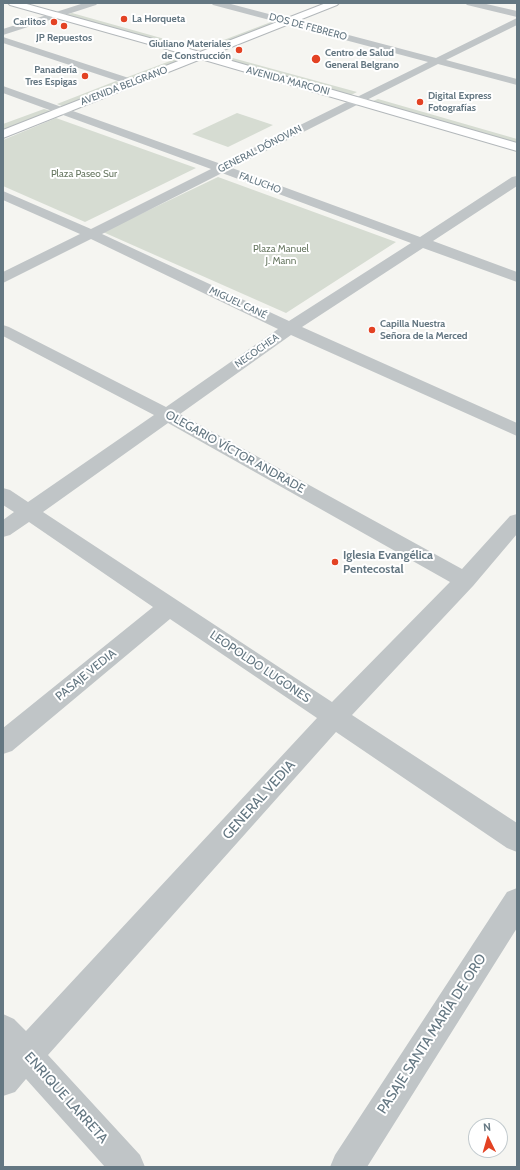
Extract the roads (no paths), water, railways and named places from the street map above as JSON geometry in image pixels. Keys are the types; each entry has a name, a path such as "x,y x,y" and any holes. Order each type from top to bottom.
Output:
{"main road":[{"name":"AVENIDA MARCONI","path":"13,3 184,52 199,52"},
{"name":"AVENIDA MARCONI","path":"42,3 199,52 517,147"},
{"name":"AVENIDA BELGRANO","path":"3,134 134,83 273,18 312,3"},
{"name":"AVENIDA BELGRANO","path":"199,52 213,51 334,3"},
{"name":"AVENIDA MARCONI","path":"213,51 517,136"},
{"name":"AVENIDA BELGRANO","path":"18,116 184,52"}],"street":[{"path":"3,32 92,3"},
{"name":"DOS DE FEBRERO","path":"216,3 438,60 517,82"},
{"path":"470,3 517,14"},
{"name":"GENERAL DÓNOVAN","path":"3,278 517,21"},
{"path":"3,40 134,83"},
{"name":"FALUCHO","path":"3,89 517,277"},
{"name":"NECOCHEA","path":"3,530 290,328 517,180"},
{"name":"MIGUEL CANÉ","path":"3,195 290,328 517,430"},
{"name":"OLEGARIO VÍCTOR ANDRADE","path":"3,330 168,415 465,580"},
{"name":"LEOPOLDO LUGONES","path":"3,495 517,839"},
{"name":"GENERAL VEDIA","path":"3,1080 334,717 465,580 517,521"},
{"name":"PASAJE VEDIA","path":"3,743 169,606"},
{"name":"PASAJE SANTA MARÍA DE ORO","path":"347,1167 517,902"},
{"name":"ENRIQUE LARRETA","path":"3,1030 128,1167"}],"place":[{"name":"La Horqueta","path":"124,19"},
{"name":"Carlitos","path":"54,22"},
{"name":"JP Repuestos","path":"64,26"},
{"name":"Giuliano Materiales de Construcción","path":"239,50"},
{"name":"Centro de Salud General Belgrano","path":"316,59"},
{"name":"Panadería Tres Espigas","path":"85,76"},
{"name":"Digital Express Fotografías","path":"420,102"},
{"name":"Capilla Nuestra Señora de la Merced","path":"372,330"},
{"name":"Iglesia Evangélica Pentecostal","path":"335,562"}],"park label":[{"name":"Plaza Paseo Sur","path":"84,174"},
{"name":"Plaza Manuel J. Mann","path":"281,254"}]}
